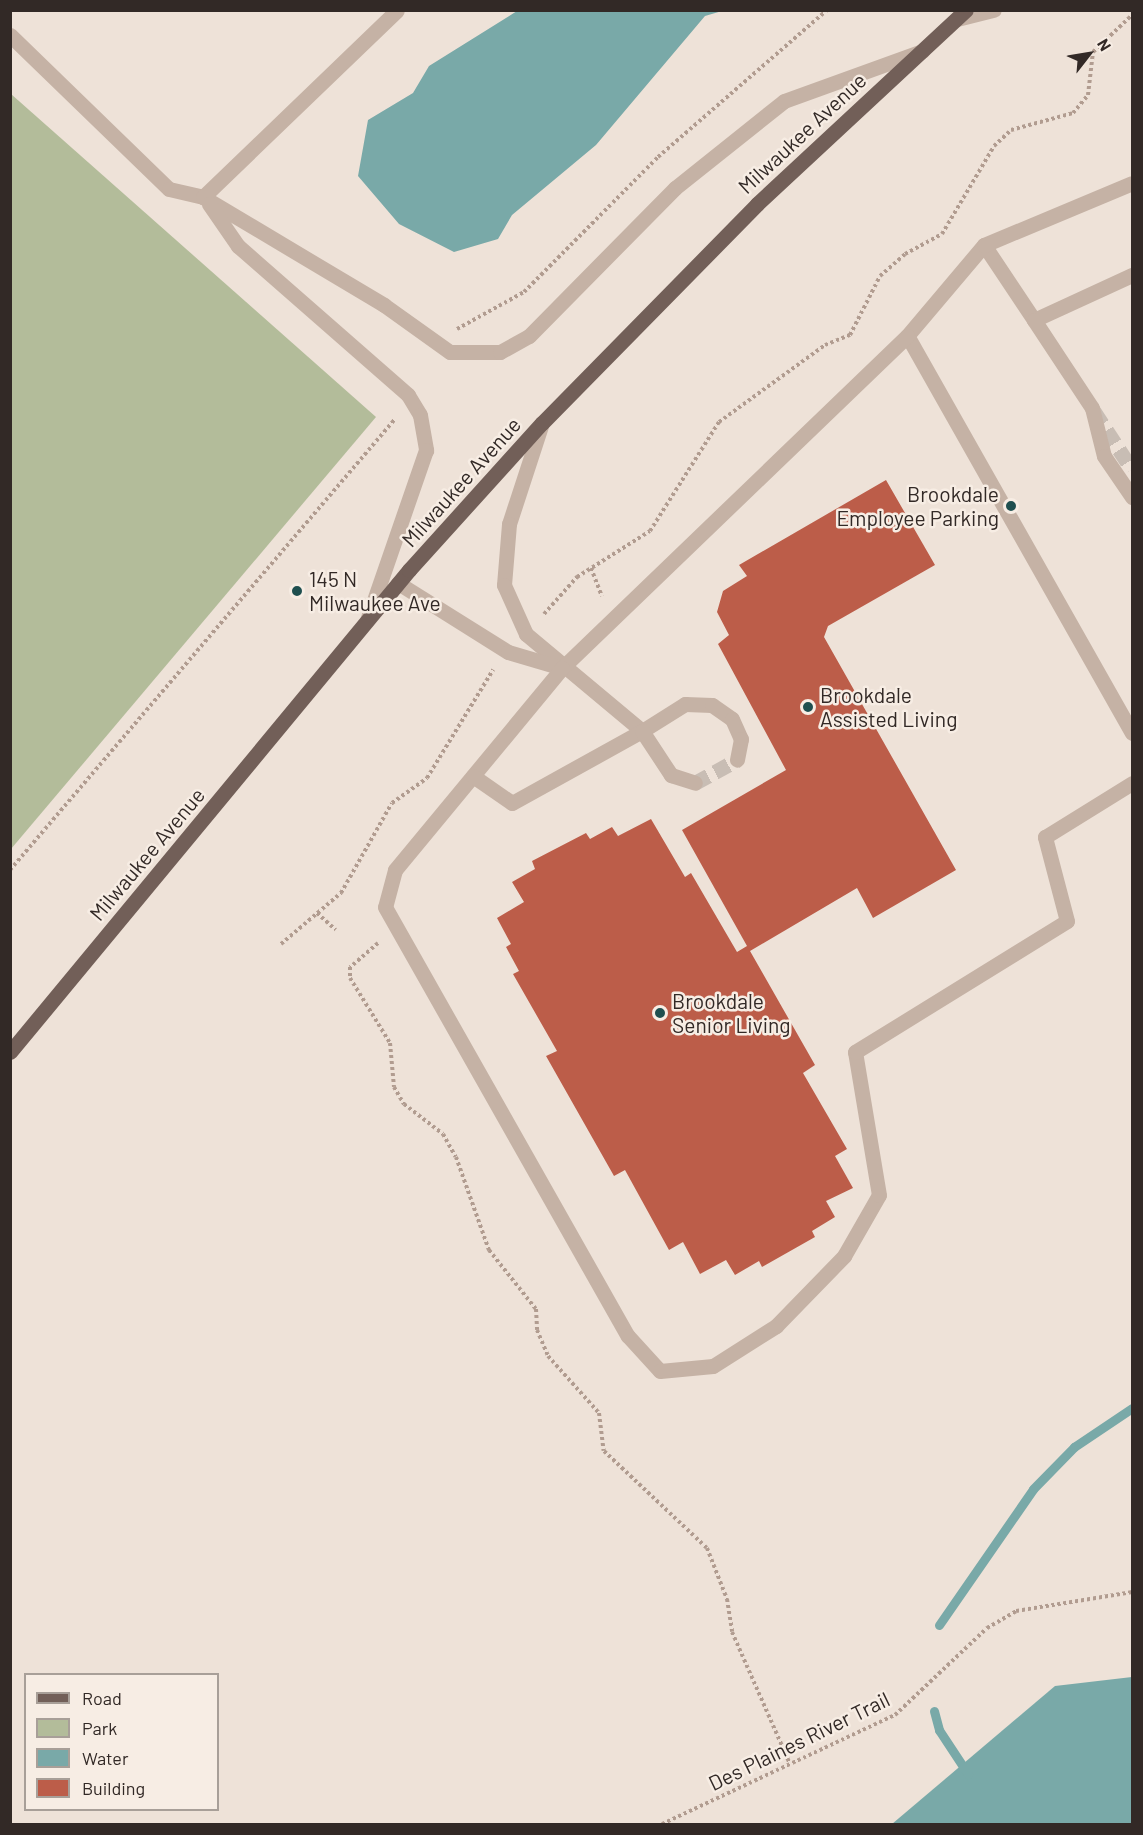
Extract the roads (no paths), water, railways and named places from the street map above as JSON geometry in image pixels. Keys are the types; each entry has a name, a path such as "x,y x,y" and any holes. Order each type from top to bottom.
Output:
{"main road":[{"name":"Milwaukee Avenue","path":"10,1052 398,583 542,423 757,204 961,15"}],"lane":[{"path":"203,197 397,10"},
{"path":"961,15 994,10"},
{"path":"10,35 169,189 203,197 384,305 444,348 501,352 529,336 675,188 784,100 922,51"},
{"path":"1132,183 984,245 907,336 562,668 395,870 385,907 627,1336 660,1371 713,1366 776,1326 829,1272 879,1195 855,1052 1067,921 1045,837 1132,783"},
{"path":"203,197 238,246 411,400 420,415 426,450 367,622"},
{"path":"984,245 1092,408 1104,456 1132,497"},
{"path":"1034,320 1132,275"},
{"path":"907,336 1132,733"},
{"path":"542,423 509,524 504,585 526,634 562,668 642,731 671,775 695,783"},
{"path":"398,583 508,652 562,668"},
{"path":"473,776 512,803 685,705 712,705 732,719 741,739 737,760"}],"water":[{"path":"517,11 722,11 705,16 596,145 512,215 498,239 454,252 399,224 358,176 368,120 413,93 429,66"},
{"path":"1132,1677 1132,1824 892,1824 1055,1686"}],"waterway":[{"path":"939,1625 1033,1489 1074,1447 1132,1408"},
{"path":"934,1711 939,1730 968,1774"}],"tunnel":[{"path":"1094,411 1132,469"},
{"path":"695,783 737,760"}],"place":[{"name":"Brookdale Employee Parking","path":"1011,506"},
{"name":"145 N Milwaukee Ave","path":"297,591"},
{"name":"Brookdale Assisted Living","path":"808,707"},
{"name":"Brookdale Senior Living","path":"660,1013"}]}
